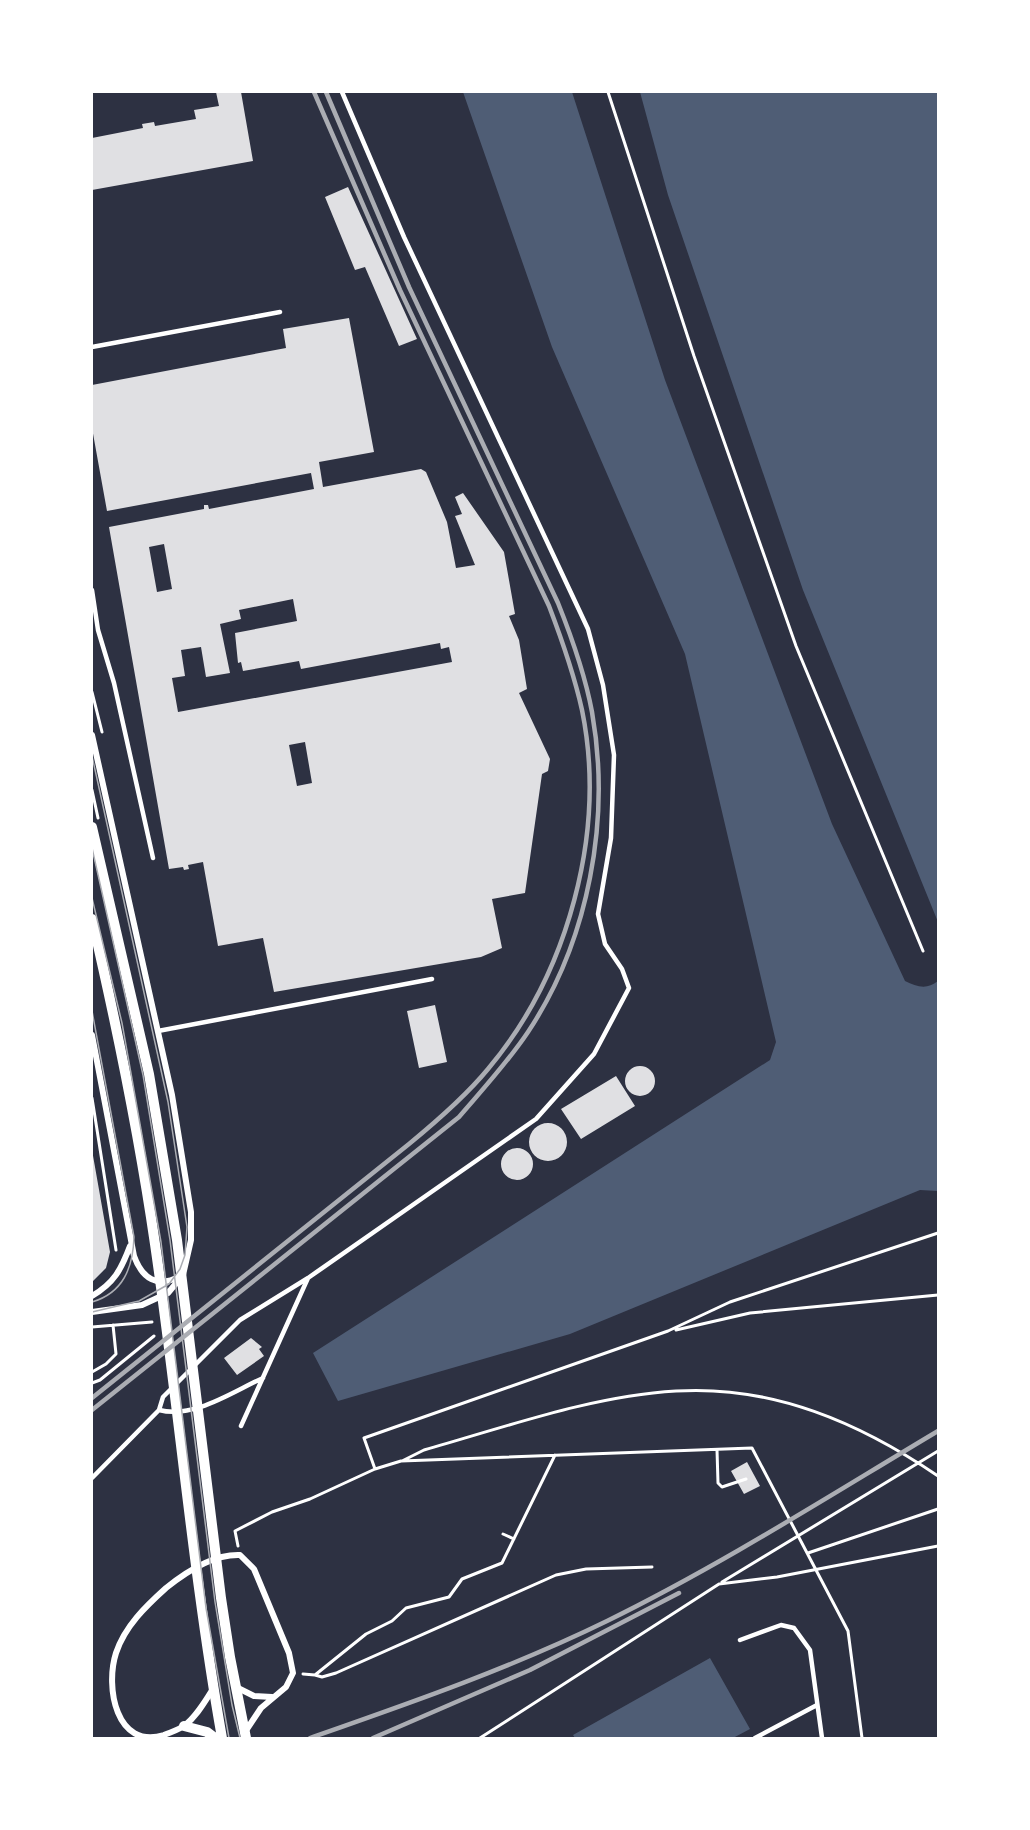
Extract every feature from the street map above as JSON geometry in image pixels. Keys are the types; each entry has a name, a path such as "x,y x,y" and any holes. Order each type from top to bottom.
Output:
{"street":[{"path":"92,735 172,1095 190,1212 191,1240 183,1275 168,1293 142,1305 92,1312"},
{"path":"92,827 135,1012 177,1240 221,1598 235,1686 246,1735"},
{"path":"92,919 117,1027 155,1244 201,1612 222,1738"},
{"path":"92,1035 130,1246 139,1270 149,1279 164,1282 183,1275"},
{"path":"92,1296 108,1287 121,1271 130,1246"},
{"path":"215,1738 207,1732 184,1726 148,1738 126,1728 115,1704 112,1685 116,1654 123,1638 147,1605 179,1577 220,1558 240,1555 254,1569 289,1653 293,1673 286,1687 261,1708 246,1735"},
{"path":"235,1686 254,1696 272,1697"},
{"path":"184,1726 213,1689"}],"lane":[{"path":"92,1478 159,1410 164,1396 240,1320 308,1278 536,1119 594,1054 629,988 622,969 605,944 598,914 611,838 614,755 603,685 588,629 404,237 342,92"},
{"path":"92,348 280,312"},
{"path":"92,590 98,630 114,683 153,858"},
{"path":"158,1031 432,979"},
{"path":"241,1426 308,1278"},
{"path":"159,1410 180,1412 207,1405 263,1378"},
{"path":"740,1640 781,1625 794,1628 810,1650 822,1738"},
{"path":"755,1738 817,1705"}],"path":[{"path":"608,92 694,356 796,646 923,951"},
{"path":"92,692 103,731"},
{"path":"92,1098 117,1242 116,1253"},
{"path":"375,1469 364,1438 668,1331 730,1302 939,1233"},
{"path":"668,1331 750,1312 939,1295"},
{"path":"92,1327 155,1322"},
{"path":"92,1372 106,1364 116,1354 113,1325"},
{"path":"92,1383 100,1380 156,1335"},
{"path":"240,1555 235,1532 272,1512 310,1499 424,1449 593,1404 643,1394 712,1392 778,1400 823,1413 897,1448 939,1476"},
{"path":"401,1461 752,1449 849,1635 862,1738"},
{"path":"717,1450 718,1483 722,1487 746,1479"},
{"path":"480,1738 719,1584 939,1451"},
{"path":"315,1675 366,1634 392,1621 406,1608 449,1597 462,1579 502,1563 555,1455"},
{"path":"808,1553 939,1509"},
{"path":"503,1534 514,1539"},
{"path":"719,1584 939,1546"},
{"path":"293,1673 327,1676 556,1575 586,1569 652,1567"}],"water":[{"path":"463,92 572,92 665,380 832,824 905,981 922,987 930,986 938,981 938,1191 920,1190 570,1334 338,1401 313,1353 770,1060 776,1042 685,654 552,347"},
{"path":"640,92 938,92 938,922 803,590 668,195"},
{"path":"710,1658 750,1729 733,1738 575,1738 573,1735"}],"building":[{"path":"216,92 241,92 253,161 92,190 92,138 143,128 142,124 154,122 155,126 196,119 194,110 219,106"},
{"path":"348,187 417,339 399,346 365,267 355,270 325,197"},
{"path":"349,318 374,452 319,462 323,487 421,469 426,472 447,522 456,568 475,565 455,516 462,514 455,497 463,493 504,552 515,614 509,616 519,640 527,689 519,693 550,759 548,771 542,774 525,893 492,899 502,948 481,957 274,992 263,938 218,946 203,862 188,865 189,869 184,870 183,867 169,869 109,527 204,509 204,505 208,505 209,509 314,489 311,473 107,511 92,428 92,385 286,348 283,329","holes":["164,544 172,589 157,592 149,547","293,599 297,621 235,633 238,663 241,662 243,671 299,661 301,669 440,643 441,649 449,647 452,662 178,712 172,678 185,676 181,650 201,647 206,677 230,673 220,624 241,619 239,610","305,742 312,783 297,786 289,745"]},
{"path":"435,1005 447,1062 419,1068 407,1011"},
{"path":"640,1066 651,1070 655,1081 651,1092 640,1096 629,1092 625,1081 629,1070"},
{"path":"616,1076 635,1106 581,1139 561,1109"},
{"path":"548,1123 562,1128 567,1142 562,1156 548,1161 534,1156 529,1142 534,1128"},
{"path":"517,1148 529,1152 533,1164 529,1176 517,1180 505,1176 501,1164 505,1152"},
{"path":"92,1150 110,1252 106,1268 92,1282"},
{"path":"251,1338 262,1347 259,1349 264,1356 237,1375 224,1358"},
{"path":"747,1462 760,1486 744,1494 731,1471"}],"tram line":[{"path":"92,756 168,1102 187,1227 185,1255 180,1269 169,1284 139,1301 92,1312"},
{"path":"92,848 143,1075 170,1240 215,1602 232,1705 240,1738"},
{"path":"92,898 122,1023 161,1242 206,1608 229,1738"},
{"path":"92,1011 134,1237 128,1269 119,1286 103,1298 92,1302"}],"railway":[{"path":"92,1398 409,1144 479,1079 516,1031 540,990 559,946 574,900 584,852 589,804 588,757 579,697 559,632 549,606 400,290 314,92"},
{"path":"92,1410 459,1117 520,1043 549,996 580,919 590,878 599,794 597,753 592,712 578,656 558,603 409,287 326,92"},
{"path":"310,1738 497,1669 607,1621 733,1553 938,1431"},
{"path":"373,1738 530,1670 679,1593"}]}
